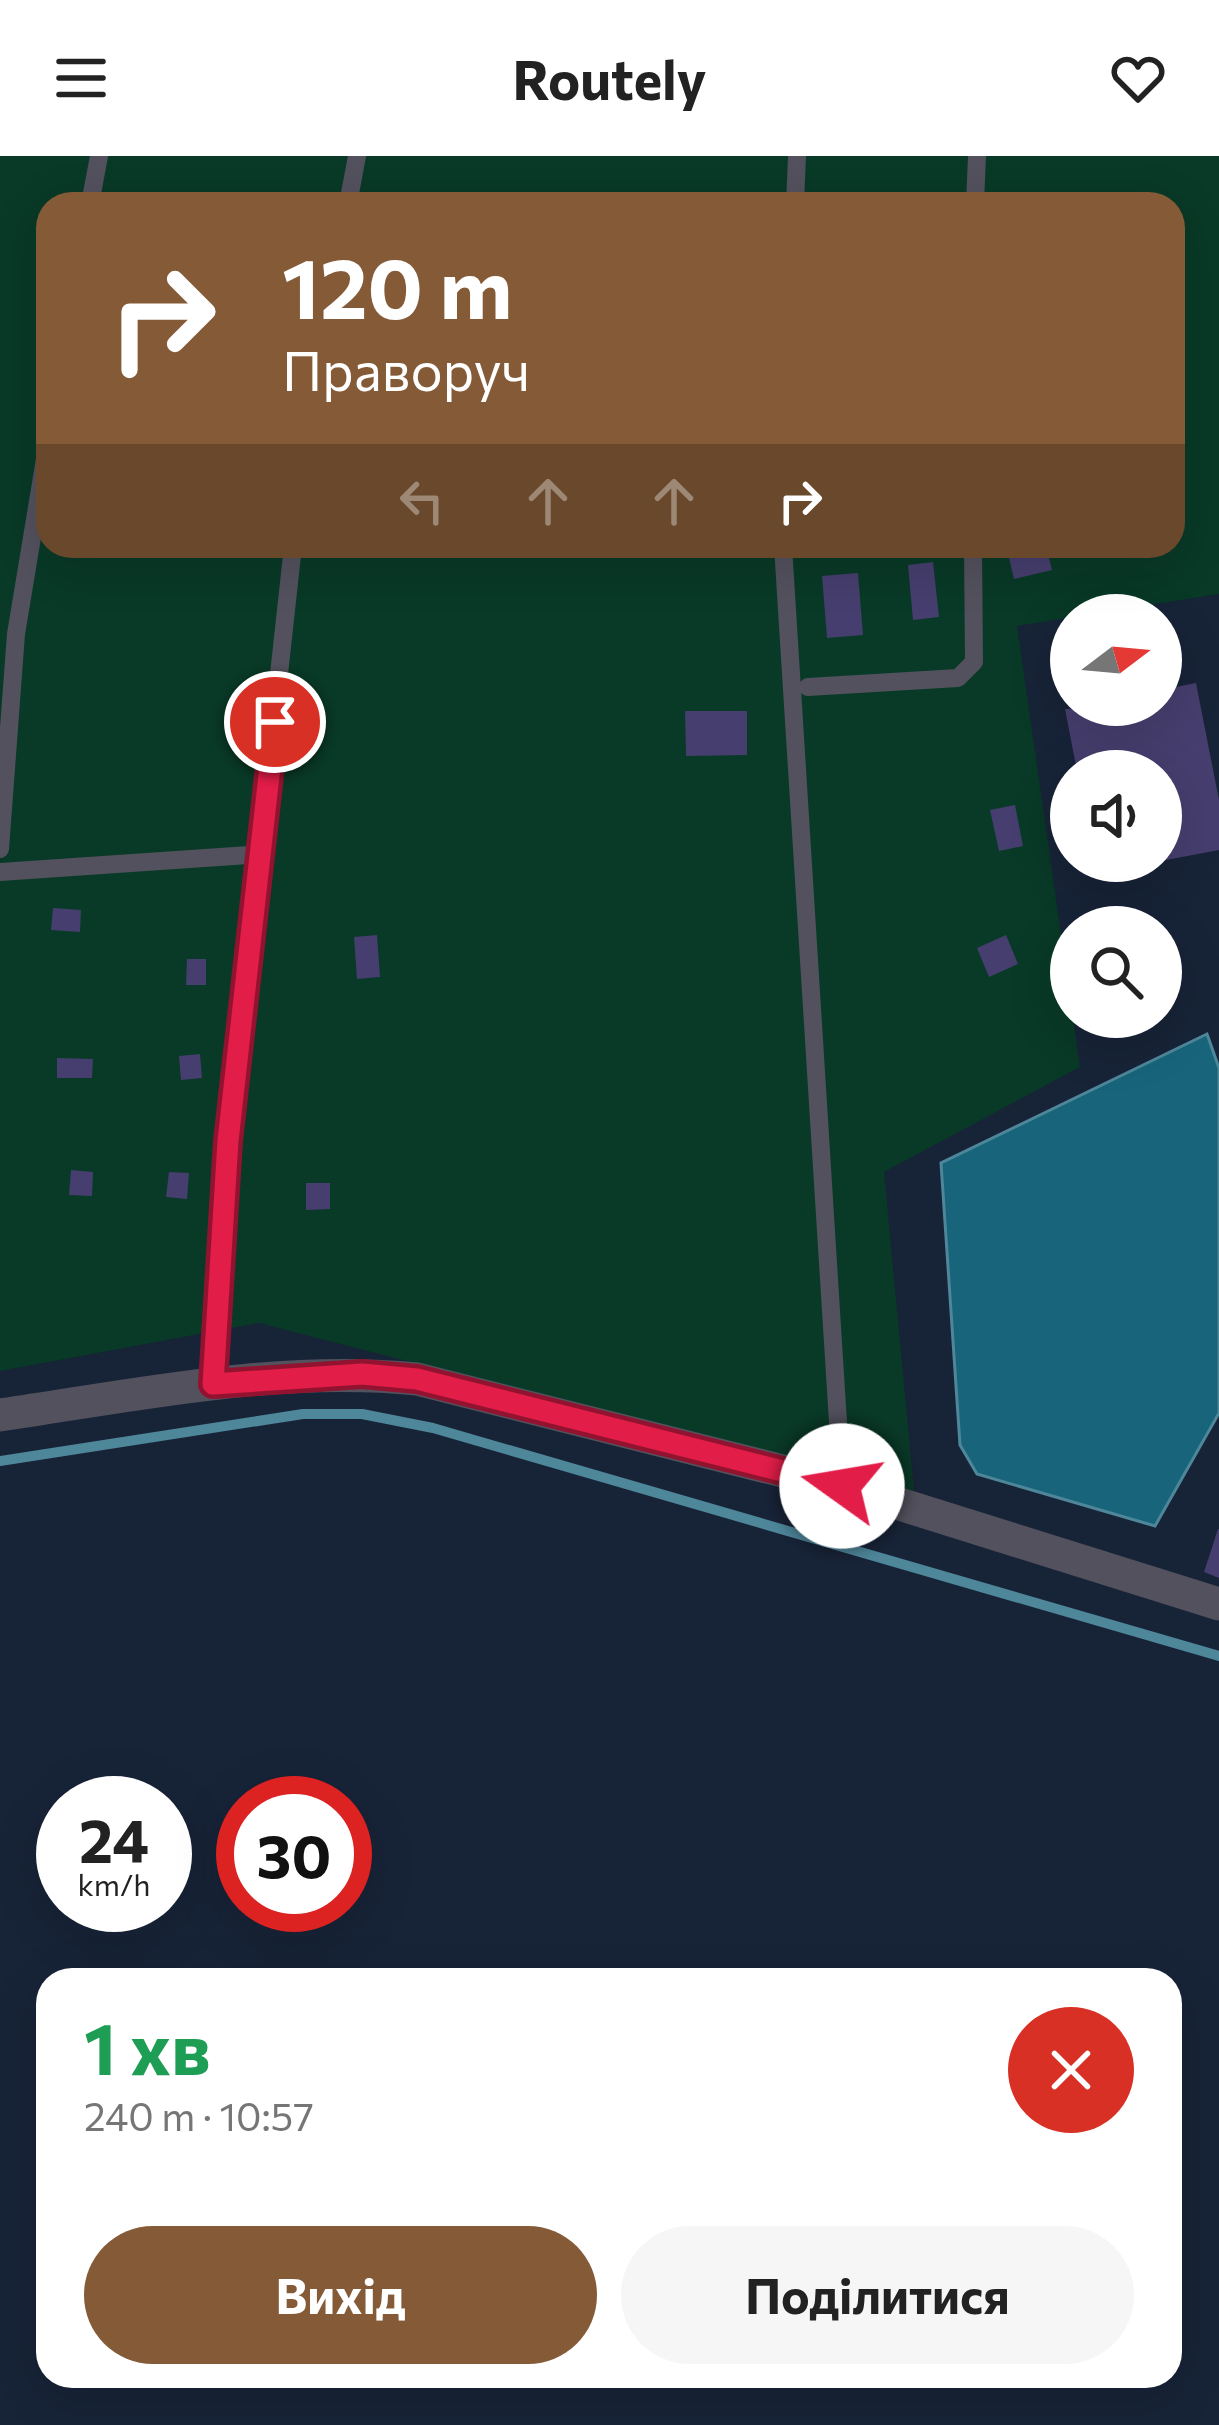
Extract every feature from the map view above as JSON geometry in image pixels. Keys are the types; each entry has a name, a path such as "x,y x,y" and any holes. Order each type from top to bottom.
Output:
{"street":[{"path":"0,1415 213,1384 362,1374 417,1379 842,1486 1219,1604"}],"lane":[{"path":"92,192 99,156"},
{"path":"350,192 357,156"},
{"path":"796,192 797,156"},
{"path":"976,192 977,156"},
{"path":"0,849 16,634 36,513"},
{"path":"213,1384 228,1141 291,558"},
{"path":"784,558 842,1486"},
{"path":"808,687 958,678 974,662 973,558"},
{"path":"0,872 262,854"}],"green space":[{"path":"0,156 1219,156 1219,594 1182,600 1182,594 1050,594 1050,621 1017,626 1057,906 1050,906 1050,1038 1076,1038 1080,1067 884,1172 914,1491 259,1323 0,1371"}],"water":[{"path":"1207,1034 1219,1068 1219,1413 1155,1526 977,1474 960,1445 941,1163"}],"building":[{"path":"1009,558 1049,558 1052,570 1014,579"},
{"path":"933,562 939,617 913,620 908,565"},
{"path":"858,573 863,635 827,638 822,576"},
{"path":"1196,683 1219,800 1219,850 1182,857 1182,750 1073,750 1068,726 1182,726 1182,686"},
{"path":"685,711 747,711 747,755 686,756"},
{"path":"1015,805 1023,846 999,851 990,810"},
{"path":"53,908 81,910 80,932 51,930"},
{"path":"377,935 380,977 357,979 354,937"},
{"path":"1006,935 1018,964 989,977 977,948"},
{"path":"187,959 206,959 206,985 186,985"},
{"path":"200,1054 202,1078 181,1080 179,1056"},
{"path":"57,1058 93,1059 92,1078 57,1078"},
{"path":"71,1170 93,1172 92,1196 69,1195"},
{"path":"169,1172 189,1173 187,1199 166,1197"},
{"path":"306,1183 330,1183 330,1209 306,1210"},
{"path":"1219,1529 1219,1578 1204,1572"}],"waterway":[{"path":"0,1461 303,1414 362,1414 433,1428 1219,1656"}],"route":[{"path":"275,722 228,1141 213,1384 362,1374 417,1379 842,1486"}]}
